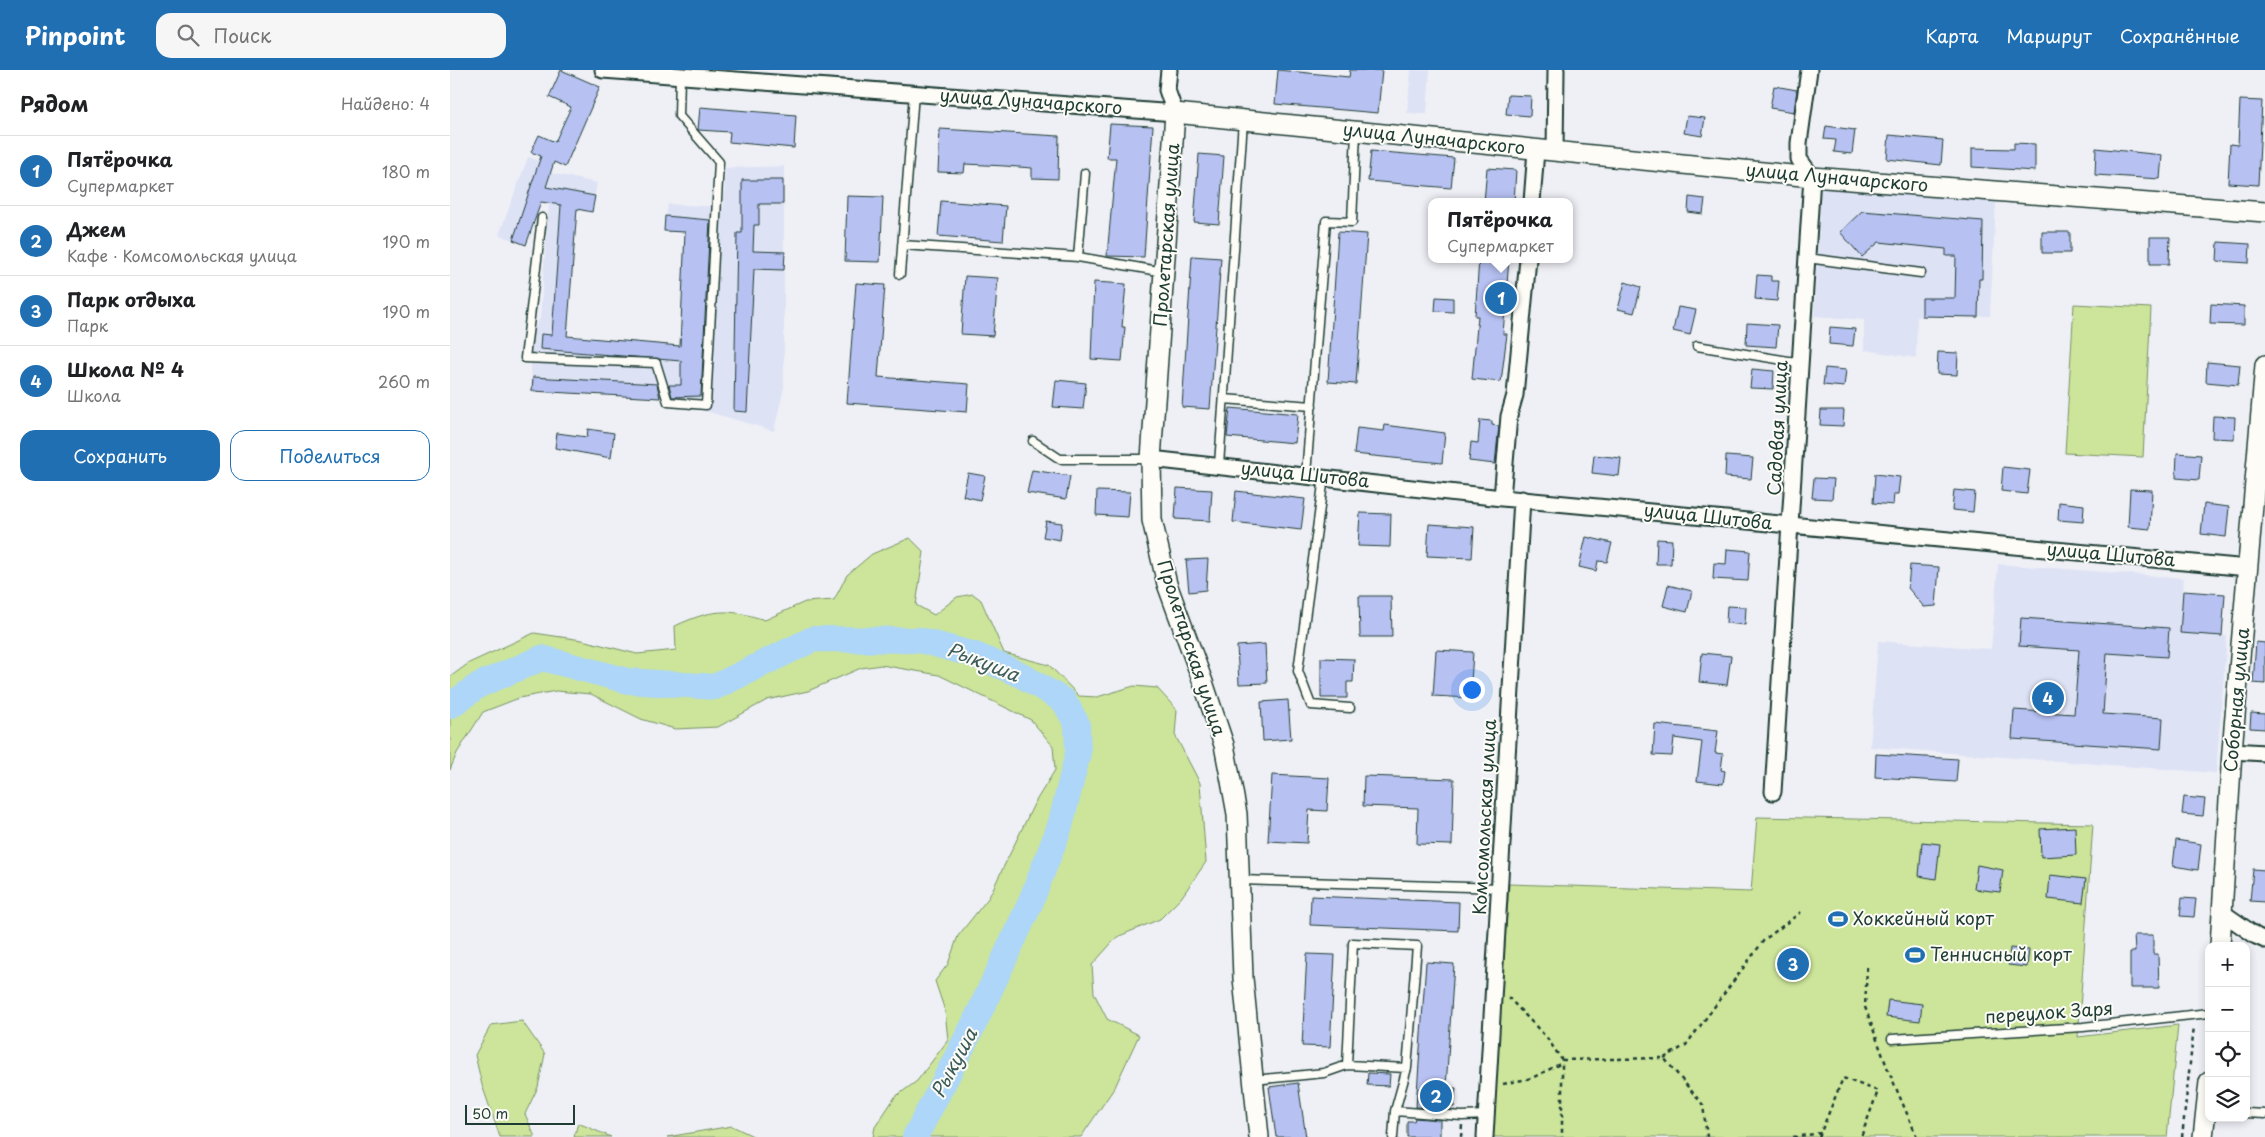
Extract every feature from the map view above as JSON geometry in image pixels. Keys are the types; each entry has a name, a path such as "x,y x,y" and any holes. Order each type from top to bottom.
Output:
{"street":[{"name":"улица Луначарского","path":"603,70 1176,112 1812,177 2265,212"},
{"name":"Пролетарская улица","path":"1169,70 1167,90 1176,112 1151,459 1152,520 1167,584 1224,745 1232,781 1237,814 1243,978 1259,1137"},
{"path":"1555,151 1556,70"},
{"path":"1809,70 1798,143 1799,159 1812,177"},
{"path":"1532,198 1536,150"},
{"name":"Садовая улица","path":"1773,792 1812,177"},
{"path":"1502,498 1509,416 1516,395 1528,263"},
{"name":"Соборная улица","path":"2220,942 2232,751 2256,569 2265,365"},
{"name":"улица Шитова","path":"1151,459 1219,465 1502,498 2256,569"},
{"name":"Комсомольская улица","path":"1485,1137 1501,888 1507,723 1522,499"},
{"path":"2232,751 2265,752"},
{"path":"2223,913 2256,936 2265,940"},
{"path":"2203,1137 2206,1122"}],"lane":[{"path":"542,218 525,358 656,363 668,402 706,405 718,162 679,116 680,76"},
{"path":"900,274 914,93"},
{"path":"1219,465 1243,120"},
{"path":"1306,475 1326,221 1352,222 1356,130"},
{"path":"1078,257 1085,173"},
{"path":"902,245 1078,257 1164,272"},
{"path":"1807,258 1921,273"},
{"path":"1697,346 1801,363"},
{"path":"1224,399 1312,406"},
{"path":"1033,441 1060,459 1151,459"},
{"path":"1324,477 1298,671 1312,705 1350,708"},
{"path":"1238,880 1501,888"},
{"path":"1346,1065 1353,943 1417,946 1407,1068 1395,1111 1393,1137"},
{"name":"переулок Заря","path":"1892,1039 2083,1027 2205,1013"},
{"path":"1254,1080 1324,1073 1346,1065 1407,1068"},
{"path":"1395,1111 1462,1116 1487,1115"},
{"path":"2250,1113 2265,1114"}],"path":[{"path":"1488,1088 1532,1078 1562,1061 1664,1058 1686,1045 1764,940 1801,912"},
{"path":"1867,967 1865,1007 1887,1067 1917,1137"},
{"path":"1494,994 1511,998 1532,1024 1548,1038 1562,1061 1562,1137"},
{"path":"2182,1137 2195,1014"},
{"path":"1664,1058 1703,1105 1707,1137"},
{"path":"1793,1137 1820,1135 1843,1078 1878,1091 1861,1137"}],"shaded area":[{"path":"1411,70 1430,70 1427,114 1407,113"},
{"path":"528,157 553,165 551,173 597,183 592,212 577,209 567,336 680,346 685,233 664,231 668,204 724,207 725,168 784,166 784,388 774,431 660,398 532,391 530,338 540,318 549,203 541,202 526,245 499,235"},
{"path":"1821,188 1996,202 1990,316 1917,317 1916,358 1864,350 1864,320 1814,316"},
{"path":"1998,564 2184,578 2180,633 2227,636 2216,773 1870,747 1878,641 1991,649"}],"green space":[{"path":"2074,304 2151,308 2143,457 2065,453"},
{"path":"910,538 924,552 916,605 934,615 957,597 973,594 981,600 1004,653 1049,665 1079,696 1097,697 1134,686 1157,688 1177,710 1175,735 1200,783 1206,862 1181,898 1160,919 1117,937 1092,965 1094,993 1107,1019 1139,1035 1115,1087 1081,1137 873,1137 875,1127 895,1097 917,1081 948,1040 945,1011 935,981 948,964 958,936 989,897 1034,804 1055,770 1053,746 1031,720 939,675 881,665 861,668 808,691 767,700 718,727 675,729 641,719 591,694 556,691 519,698 483,712 457,753 450,770 450,677 469,663 534,633 582,640 637,654 676,650 675,626 699,616 710,613 730,612 765,620 805,602 834,600 847,575 872,554"},
{"path":"1757,817 2093,824 2078,1037 2178,1025 2167,1137 1492,1137 1509,884 1751,892"},
{"path":"522,1021 545,1054 538,1087 525,1114 535,1137 500,1137 482,1085 475,1055 491,1025"},
{"path":"578,1123 611,1137 574,1137"},
{"path":"732,1126 755,1137 667,1137"}],"building":[{"path":"561,70 600,87 565,167 554,162 546,187 595,196 592,212 577,209 567,336 680,346 685,232 664,231 665,216 710,220 701,396 672,397 669,385 681,385 681,361 540,349 541,334 552,335 561,205 541,202 526,245 513,240 541,156 531,152 539,135 555,142 571,107 549,97"},
{"path":"1278,70 1349,77 1350,70 1382,70 1378,113 1275,104"},
{"path":"1774,86 1797,90 1794,112 1770,108"},
{"path":"1508,95 1531,96 1530,116 1506,114"},
{"path":"2240,100 2262,101 2258,185 2228,183 2230,144 2238,145"},
{"path":"700,107 796,115 794,148 729,142 730,132 698,130"},
{"path":"1687,116 1705,118 1702,136 1684,133"},
{"path":"1110,124 1153,126 1144,257 1107,256 1116,158 1107,158"},
{"path":"1826,126 1855,130 1852,154 1834,152 1836,140 1824,139"},
{"path":"940,129 1059,136 1058,179 1032,178 1032,168 1005,166 965,164 964,173 938,172"},
{"path":"1889,135 1943,140 1941,165 1887,159"},
{"path":"2014,143 2035,144 2035,171 1972,167 1972,148 2014,149"},
{"path":"2096,148 2162,155 2160,179 2095,175"},
{"path":"1371,151 1454,158 1451,188 1368,181"},
{"path":"1199,154 1224,156 1219,224 1194,222"},
{"path":"1487,168 1516,170 1514,198 1484,198"},
{"path":"742,180 783,180 783,204 759,204 759,225 754,225 753,251 785,252 784,270 754,269 747,412 734,411 737,233 742,233"},
{"path":"847,196 883,197 880,262 845,261"},
{"path":"1689,197 1705,199 1703,214 1688,212"},
{"path":"941,201 1006,206 1003,241 938,236"},
{"path":"1862,211 1983,221 1982,279 1979,279 1978,317 1922,316 1922,298 1955,298 1956,256 1946,256 1946,249 1879,242 1862,257 1840,232"},
{"path":"1338,232 1367,234 1356,384 1328,382"},
{"path":"2042,232 2070,232 2070,253 2042,253"},
{"path":"2150,237 2170,237 2169,264 2150,264"},
{"path":"2218,242 2250,244 2249,263 2217,261"},
{"path":"1192,256 1221,258 1210,409 1182,407"},
{"path":"1479,263 1509,263 1503,334 1507,334 1501,382 1472,379 1478,316 1475,316"},
{"path":"1757,275 1771,276 1771,281 1779,281 1777,301 1755,299"},
{"path":"965,276 998,278 993,336 961,334"},
{"path":"1094,282 1126,284 1122,327 1125,327 1122,361 1091,359"},
{"path":"1625,282 1641,287 1634,313 1618,309"},
{"path":"856,283 885,285 878,377 969,384 967,412 847,403"},
{"path":"1436,297 1453,298 1453,312 1435,311"},
{"path":"2211,304 2244,306 2244,325 2210,324"},
{"path":"1678,307 1696,310 1690,335 1673,331"},
{"path":"1747,323 1778,325 1776,347 1746,345"},
{"path":"1830,327 1855,329 1853,346 1829,344"},
{"path":"1938,352 1958,353 1957,375 1937,374"},
{"path":"2207,362 2240,365 2238,385 2206,382"},
{"path":"1825,368 1846,370 1844,387 1823,385"},
{"path":"1752,369 1774,371 1773,389 1750,388"},
{"path":"533,377 657,384 660,398 532,391"},
{"path":"1056,380 1086,383 1083,409 1053,407"},
{"path":"1230,408 1298,414 1295,443 1227,437"},
{"path":"1821,410 1844,410 1843,426 1820,425"},
{"path":"2213,416 2235,417 2234,439 2212,438"},
{"path":"1480,420 1492,421 1492,425 1499,426 1495,464 1469,461 1471,442 1478,443"},
{"path":"1385,425 1445,433 1442,463 1354,454 1357,428 1384,431"},
{"path":"588,429 614,433 611,458 555,448 557,433 587,437"},
{"path":"2177,453 2201,455 2199,480 2176,478"},
{"path":"1594,455 1621,458 1619,476 1592,473"},
{"path":"1726,456 1753,458 1751,479 1725,477"},
{"path":"2003,467 2030,470 2027,494 2001,491"},
{"path":"1032,470 1070,476 1066,499 1027,493"},
{"path":"968,473 985,476 980,500 963,496"},
{"path":"1875,474 1900,477 1898,494 1894,494 1893,505 1873,503"},
{"path":"1814,478 1834,479 1832,499 1812,498"},
{"path":"1177,488 1212,490 1210,521 1175,519"},
{"path":"2130,489 2152,490 2150,529 2128,527"},
{"path":"1954,490 1975,492 1973,512 1952,510"},
{"path":"1097,491 1130,492 1128,517 1096,515"},
{"path":"1236,491 1305,499 1301,530 1233,522"},
{"path":"2059,502 2084,505 2083,522 2058,520"},
{"path":"2204,504 2229,507 2226,537 2201,534"},
{"path":"1360,513 1391,514 1390,547 1358,546"},
{"path":"1046,521 1062,523 1060,540 1043,537"},
{"path":"1429,524 1474,527 1472,558 1427,556"},
{"path":"1586,537 1612,543 1607,562 1598,561 1596,571 1579,567"},
{"path":"1657,539 1672,540 1671,564 1656,564"},
{"path":"1727,549 1750,551 1748,581 1713,579 1714,563 1726,564"},
{"path":"1208,559 1206,590 1189,592 1186,560"},
{"path":"1910,565 1939,567 1936,606 1924,607 1908,588"},
{"path":"1668,585 1692,591 1687,612 1663,606"},
{"path":"2183,591 2225,594 2222,636 2180,633"},
{"path":"1359,596 1391,596 1392,637 1360,637"},
{"path":"1727,606 1746,607 1745,625 1726,623"},
{"path":"2021,618 2169,628 2167,657 2107,653 2103,714 2163,718 2161,749 2012,739 2014,710 2074,714 2079,650 2019,646"},
{"path":"2256,642 2265,643 2265,684 2253,683"},
{"path":"1265,644 1267,683 1239,684 1237,646"},
{"path":"1436,650 1473,652 1470,698 1433,696"},
{"path":"1702,653 1731,656 1727,685 1699,682"},
{"path":"1321,658 1354,659 1353,682 1347,682 1347,698 1321,698"},
{"path":"1288,700 1291,739 1263,741 1261,702"},
{"path":"2251,713 2265,714 2265,729 2250,728"},
{"path":"1655,724 1718,731 1715,753 1723,754 1721,770 1725,771 1723,784 1697,781 1702,742 1674,738 1672,756 1653,755"},
{"path":"1876,754 1958,759 1956,782 1875,777"},
{"path":"1272,775 1329,778 1327,811 1309,810 1307,843 1268,841"},
{"path":"1364,776 1454,779 1452,845 1417,844 1418,808 1363,806"},
{"path":"2184,797 2205,799 2203,816 2182,814"},
{"path":"2075,827 2076,855 2041,857 2040,829"},
{"path":"2176,840 2201,844 2198,870 2173,866"},
{"path":"1922,842 1940,844 1936,879 1919,876"},
{"path":"1977,865 2003,870 2000,892 1974,889"},
{"path":"2253,869 2265,870 2265,902 2250,901"},
{"path":"2050,875 2086,879 2083,903 2048,899"},
{"path":"1311,896 1459,902 1458,931 1310,925"},
{"path":"2182,898 2196,899 2194,917 2180,916"},
{"path":"2134,935 2153,935 2153,954 2158,954 2159,988 2130,988 2130,952 2135,952"},
{"path":"2010,948 2029,950 2027,967 2008,965"},
{"path":"1307,954 1335,955 1330,1047 1302,1046"},
{"path":"1426,962 1454,964 1446,1088 1456,1088 1454,1107 1441,1106 1441,1109 1416,1107"},
{"path":"1888,1000 1922,1004 1920,1021 1886,1017"},
{"path":"1368,1073 1390,1074 1389,1086 1367,1085"},
{"path":"1298,1083 1306,1137 1276,1137 1269,1087"},
{"path":"1415,1118 1440,1120 1440,1137 1407,1137 1407,1121 1414,1121"}],"waterway":[{"name":"Рыкуша","path":"450,706 479,685 542,658 628,681 715,687 813,639 919,640 975,655 1021,675 1064,701 1077,724 1078,753 1060,826 1029,906 973,1026 915,1137"}],"place":[{"name":"Пятёрочка","path":"1501,298"},
{"name":"Школа № 4","path":"2048,698"},
{"name":"Хоккейный корт","path":"1838,919"},
{"name":"Теннисный корт","path":"1915,955"},
{"name":"Парк отдыха","path":"1793,964"},
{"name":"Джем","path":"1436,1096"}]}
